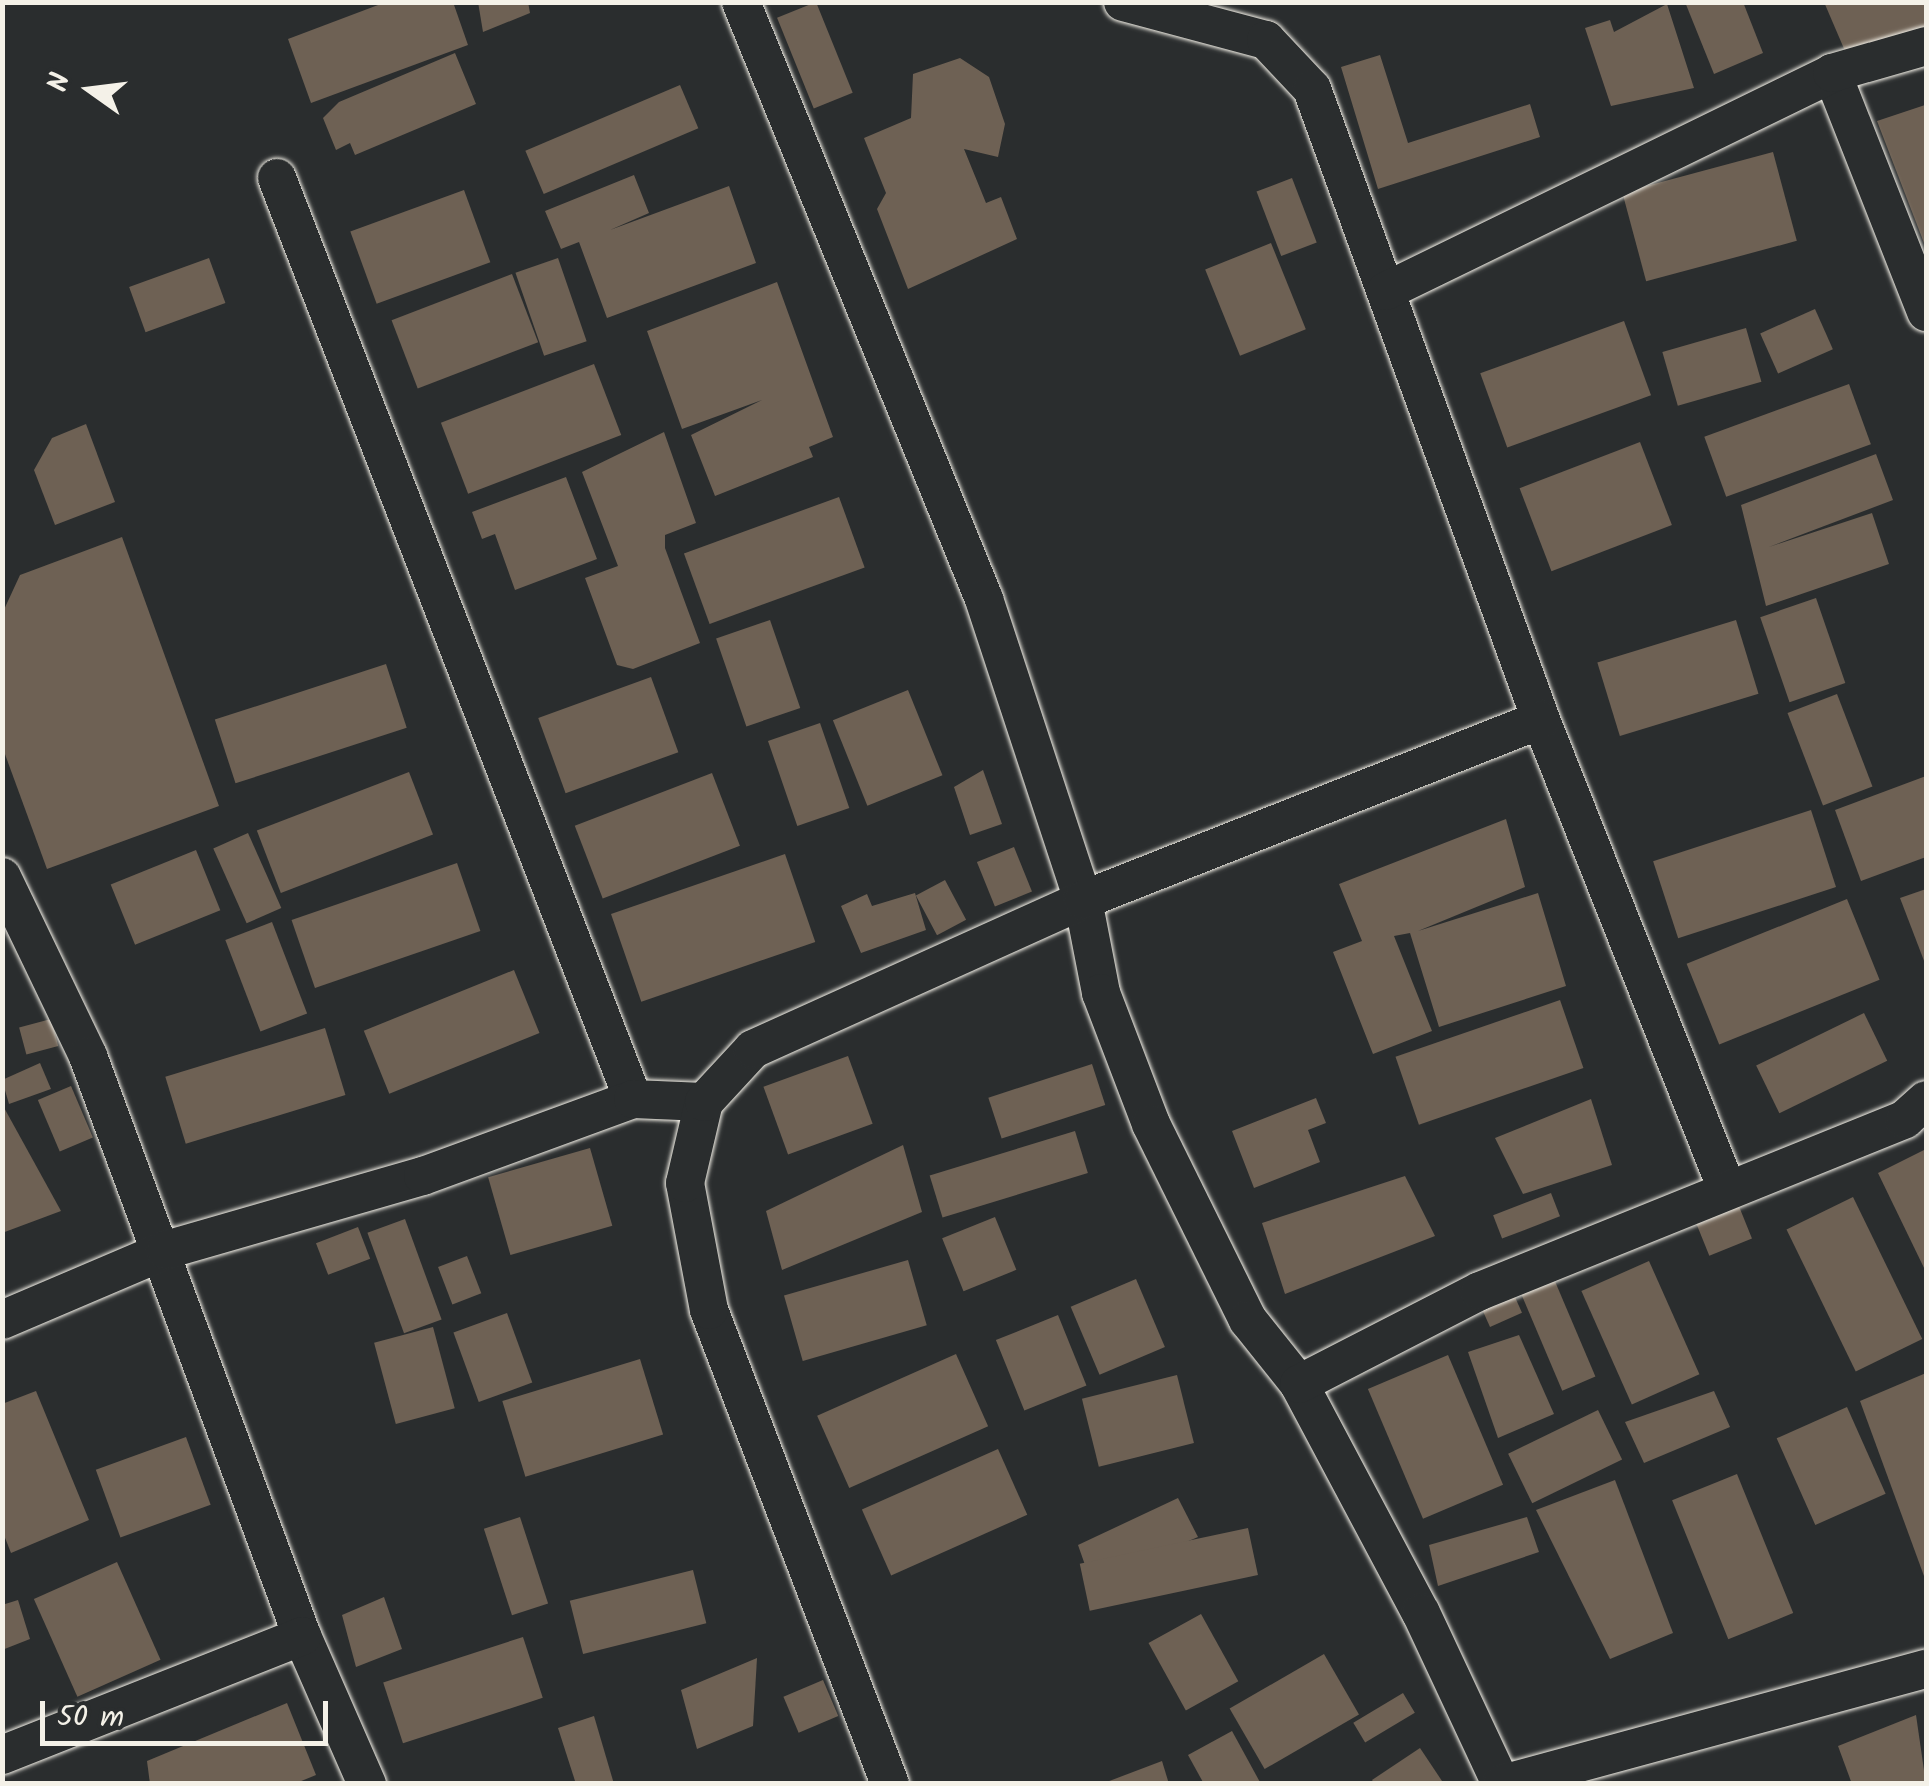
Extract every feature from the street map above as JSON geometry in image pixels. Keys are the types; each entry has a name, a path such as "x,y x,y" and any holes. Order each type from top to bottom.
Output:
{"street":[{"path":"741,2 984,599 1083,900 1100,992 1151,1124 1248,1320 1298,1384 1501,1784 1926,1669"},
{"path":"1123,2 1266,40 1289,56 1312,89 1541,720 1726,1187"},
{"path":"1386,291 1832,73 1926,46"},
{"path":"1832,73 1926,312"},
{"path":"277,178 633,1099"},
{"path":"890,1784 709,1310 685,1183 704,1102 753,1049 1083,900 1541,720"},
{"path":"2,877 166,1250 302,1636 367,1784"},
{"path":"2,1320 166,1250 423,1176 633,1099 704,1102"},
{"path":"1298,1384 1480,1291 1726,1187 1905,1119 1926,1100"},
{"path":"2,1755 302,1636"}],"building":[{"path":"386,2 453,2 468,45 311,103 288,39"},
{"path":"478,2 528,2 530,13 483,32"},
{"path":"816,2 853,93 814,109 777,18"},
{"path":"1685,2 1743,2 1763,53 1714,74"},
{"path":"1824,2 1926,2 1926,28 1848,58"},
{"path":"1667,4 1694,88 1611,106 1585,28 1610,20 1614,32"},
{"path":"455,53 476,104 355,155 350,143 336,150 323,118 339,102"},
{"path":"1380,55 1408,143 1530,104 1540,137 1378,189 1341,67"},
{"path":"960,58 989,77 1005,124 998,157 964,149 986,203 1001,197 1017,239 908,289 877,209 886,193 864,138 911,118 913,74"},
{"path":"680,85 698,128 544,194 525,151"},
{"path":"1925,105 1926,109 1926,248 1877,121"},
{"path":"1773,152 1797,241 1646,281 1622,192"},
{"path":"634,175 649,213 610,230 729,186 756,263 607,318 579,242 561,249 545,211"},
{"path":"1292,178 1317,242 1281,256 1257,192"},
{"path":"464,190 490,262 377,304 350,231"},
{"path":"1271,243 1306,329 1240,356 1205,270"},
{"path":"209,258 225,303 146,332 129,287"},
{"path":"558,258 587,341 544,356 515,273"},
{"path":"512,274 538,342 418,388 392,320"},
{"path":"777,282 833,437 809,447 813,457 715,496 691,435 762,400 682,429 647,331"},
{"path":"1815,309 1833,349 1778,374 1760,333"},
{"path":"1624,321 1651,395 1507,448 1480,373"},
{"path":"1746,328 1761,382 1678,406 1662,352"},
{"path":"594,364 621,435 468,494 441,423"},
{"path":"1849,384 1871,444 1726,497 1704,437"},
{"path":"86,424 115,502 55,525 34,470 52,438"},
{"path":"664,432 696,523 665,535 665,548 700,643 633,669 617,665 585,578 618,566 582,472"},
{"path":"1640,442 1672,525 1551,571 1520,488"},
{"path":"1876,454 1893,500 1769,547 1872,513 1889,564 1766,606 1741,505"},
{"path":"566,477 597,559 515,590 495,534 482,539 472,512"},
{"path":"839,497 865,567 710,624 684,553"},
{"path":"122,537 219,806 47,869 2,746 2,614 20,575"},
{"path":"1816,598 1845,683 1790,702 1760,617"},
{"path":"770,620 800,708 746,726 716,639"},
{"path":"1736,620 1759,694 1620,736 1597,662"},
{"path":"386,664 407,728 236,783 215,720"},
{"path":"651,677 678,752 566,793 538,718"},
{"path":"908,690 942,775 867,806 833,720"},
{"path":"1837,694 1872,786 1823,805 1788,713"},
{"path":"820,723 849,808 797,826 768,741"},
{"path":"983,770 1002,824 970,835 954,787"},
{"path":"409,772 433,835 281,893 257,830"},
{"path":"712,773 740,846 603,898 575,826"},
{"path":"1926,776 1926,857 1861,881 1835,810"},
{"path":"1811,810 1836,887 1678,938 1653,861"},
{"path":"1506,819 1525,887 1418,931 1538,893 1566,986 1439,1027 1410,933 1394,936 1432,1031 1373,1054 1333,952 1362,941 1339,884"},
{"path":"248,833 281,908 247,923 213,848"},
{"path":"1014,847 1032,892 995,906 977,862"},
{"path":"196,850 220,910 135,945 111,884"},
{"path":"785,854 815,942 641,1002 611,914"},
{"path":"457,863 480,931 315,988 292,920"},
{"path":"945,880 966,920 937,935 916,895"},
{"path":"1926,889 1926,966 1900,898"},
{"path":"915,893 926,930 861,953 841,906 867,894 872,906"},
{"path":"1847,899 1880,980 1719,1044 1687,964"},
{"path":"272,922 307,1013 260,1031 225,940"},
{"path":"514,970 539,1033 389,1094 364,1031"},
{"path":"1560,1000 1583,1068 1419,1125 1395,1057"},
{"path":"1864,1013 1887,1061 1779,1113 1756,1066"},
{"path":"51,1019 58,1046 26,1055 19,1028"},
{"path":"325,1028 345,1095 186,1144 165,1077"},
{"path":"848,1056 873,1124 788,1154 763,1087"},
{"path":"40,1063 51,1089 9,1104 2,1080"},
{"path":"1092,1064 1105,1105 1002,1139 988,1098"},
{"path":"71,1086 93,1138 60,1152 38,1100"},
{"path":"1316,1098 1326,1123 1308,1130 1320,1162 1254,1188 1232,1131"},
{"path":"1591,1099 1612,1165 1523,1194 1495,1138"},
{"path":"2,1104 61,1211 2,1233"},
{"path":"1075,1131 1088,1173 943,1218 930,1175"},
{"path":"903,1145 922,1212 782,1270 766,1211"},
{"path":"590,1148 612,1226 510,1255 488,1177"},
{"path":"1926,1149 1926,1272 1878,1173"},
{"path":"1405,1176 1435,1236 1285,1294 1262,1223"},
{"path":"1551,1193 1560,1216 1502,1239 1493,1215"},
{"path":"1734,1194 1752,1239 1709,1256 1691,1211"},
{"path":"1853,1197 1922,1339 1856,1371 1786,1229"},
{"path":"995,1217 1016,1270 964,1291 942,1238"},
{"path":"405,1219 442,1320 404,1333 367,1233"},
{"path":"358,1227 370,1259 328,1275 316,1243"},
{"path":"467,1256 481,1293 452,1304 438,1267"},
{"path":"908,1260 927,1325 803,1361 784,1296"},
{"path":"1649,1261 1699,1374 1632,1404 1581,1291"},
{"path":"1136,1279 1165,1347 1100,1375 1071,1307"},
{"path":"1554,1279 1595,1377 1562,1391 1521,1293"},
{"path":"1511,1288 1522,1313 1490,1327 1479,1302"},
{"path":"507,1313 532,1383 479,1402 453,1332"},
{"path":"1058,1315 1086,1385 1024,1411 996,1340"},
{"path":"433,1327 455,1408 396,1424 374,1343"},
{"path":"1519,1335 1554,1414 1498,1438 1468,1352"},
{"path":"956,1354 988,1426 849,1488 817,1416"},
{"path":"1448,1355 1503,1485 1423,1519 1368,1389"},
{"path":"640,1359 663,1435 525,1477 502,1401"},
{"path":"1926,1373 1926,1575 1924,1576 1860,1401"},
{"path":"1177,1375 1194,1443 1099,1467 1082,1399"},
{"path":"36,1391 89,1520 11,1553 2,1530 2,1404"},
{"path":"1714,1391 1730,1427 1644,1463 1625,1422"},
{"path":"1847,1407 1886,1494 1815,1525 1777,1438"},
{"path":"1598,1410 1622,1459 1532,1503 1508,1454"},
{"path":"186,1437 211,1505 120,1537 96,1470"},
{"path":"998,1449 1027,1515 891,1575 862,1510"},
{"path":"1737,1474 1793,1613 1728,1639 1672,1500"},
{"path":"1615,1480 1673,1633 1610,1659 1536,1510"},
{"path":"1178,1498 1198,1537 1091,1582 1078,1545"},
{"path":"520,1517 548,1604 512,1615 484,1529"},
{"path":"1527,1517 1539,1552 1438,1586 1429,1545"},
{"path":"1248,1528 1258,1575 1090,1611 1080,1564"},
{"path":"117,1562 161,1660 77,1697 34,1599"},
{"path":"693,1570 706,1623 583,1654 570,1601"},
{"path":"384,1597 402,1649 356,1667 342,1615"},
{"path":"18,1600 30,1639 2,1650 2,1605"},
{"path":"1201,1614 1238,1681 1186,1710 1149,1643"},
{"path":"523,1637 543,1698 403,1743 383,1682"},
{"path":"1324,1654 1359,1715 1265,1769 1230,1708"},
{"path":"757,1658 753,1726 697,1749 681,1690"},
{"path":"823,1680 838,1716 799,1733 783,1697"},
{"path":"1403,1693 1415,1713 1365,1743 1353,1723"},
{"path":"287,1703 316,1775 294,1784 150,1784 147,1761"},
{"path":"1916,1715 1926,1784 1852,1784 1838,1746"},
{"path":"594,1716 614,1784 576,1784 558,1728"},
{"path":"1232,1731 1261,1784 1204,1784 1188,1755"},
{"path":"1420,1748 1444,1784 1375,1784 1372,1780"},
{"path":"1162,1761 1169,1784 1104,1784 1104,1783"}]}
